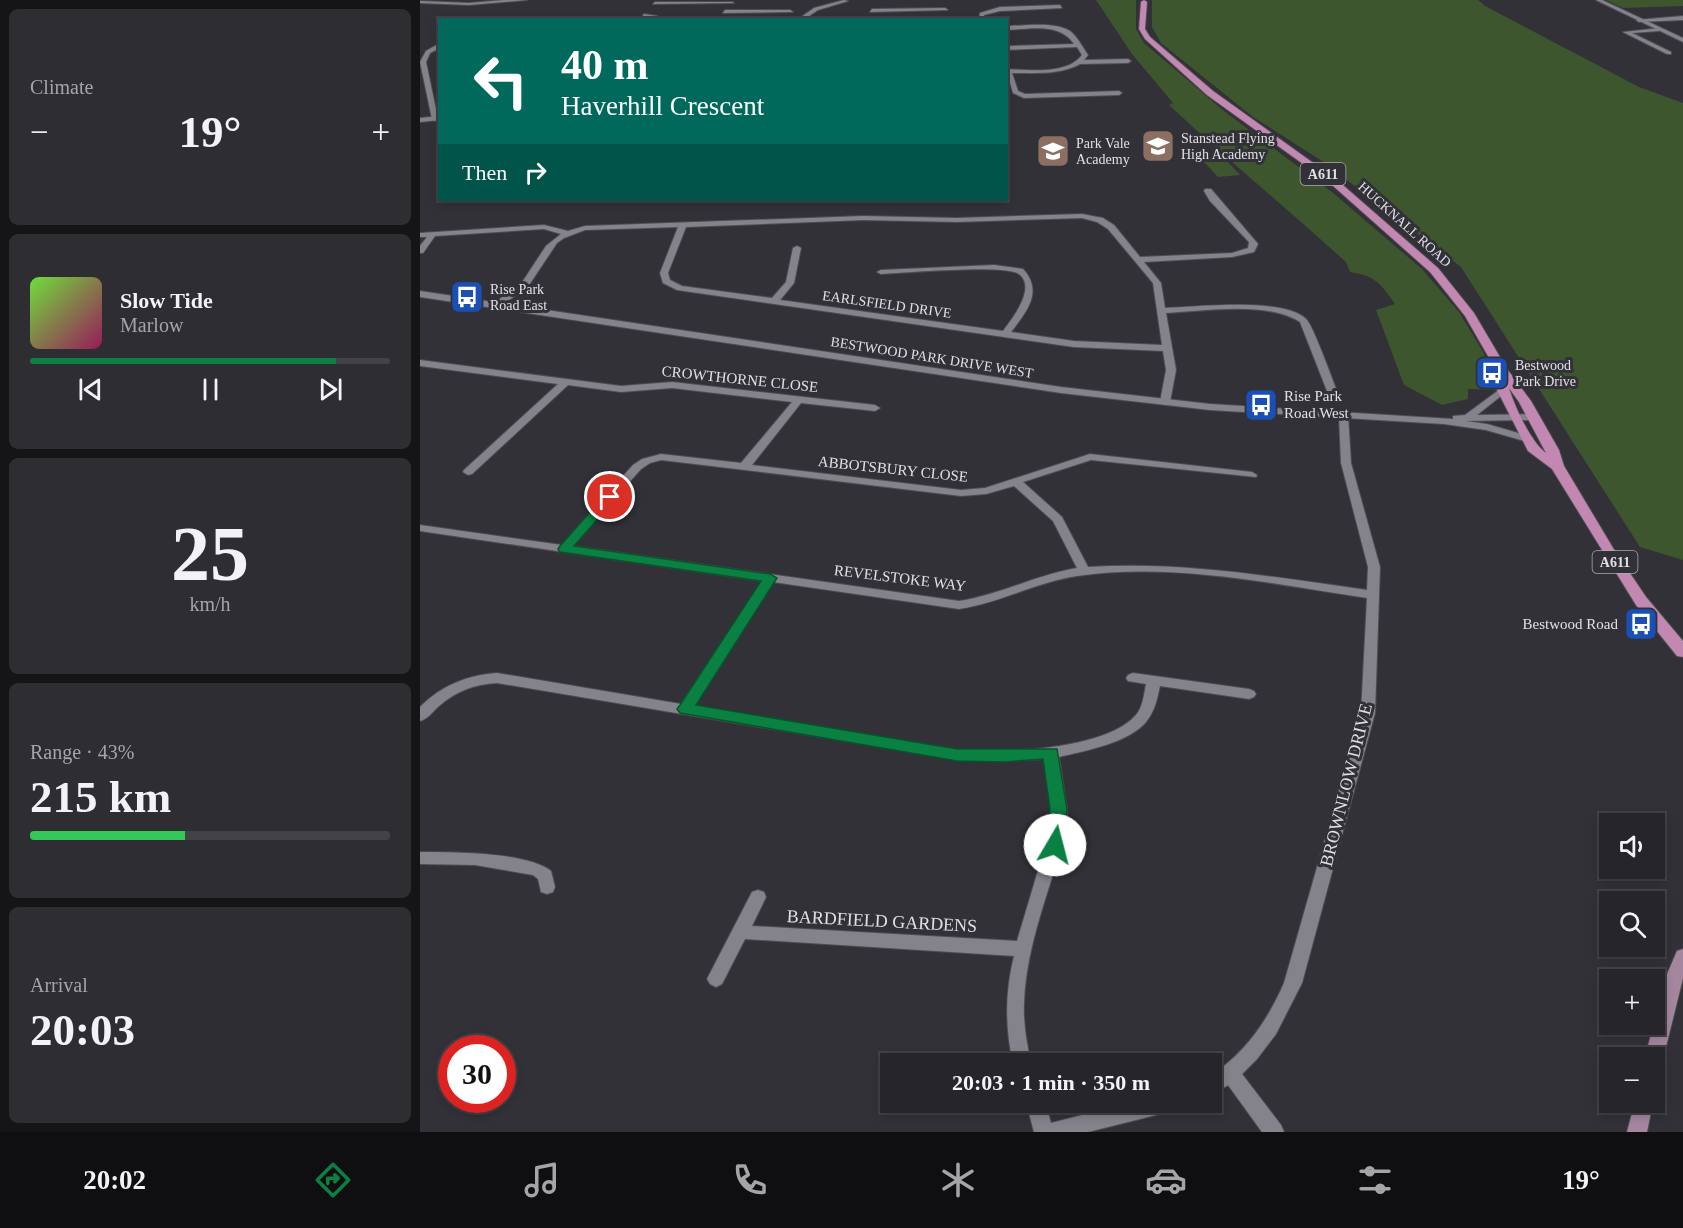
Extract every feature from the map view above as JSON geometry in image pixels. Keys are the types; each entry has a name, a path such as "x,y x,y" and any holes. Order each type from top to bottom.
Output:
{"main road":[{"name":"HUCKNALL ROAD","path":"1143,1 1142,29 1147,38 1210,93 1334,183 1426,263 1470,315 1502,370 1526,400 1552,450 1557,466 1634,590 1683,652"},
{"name":"HUCKNALL ROAD","path":"1502,370 1503,390 1521,428 1535,451 1557,466"},
{"path":"1657,1047 1674,979 1683,956"},
{"path":"1637,1132 1641,1113"}],"street":[{"path":"420,2 469,4 525,0"},
{"path":"981,18 982,14 1000,9 1060,8 1058,0"},
{"path":"1598,0 1681,38"},
{"path":"659,4 732,1"},
{"path":"721,18 732,1"},
{"path":"802,18 816,9 820,4 819,1 849,1"},
{"path":"816,9 849,1"},
{"path":"420,8 435,2"},
{"path":"902,10 902,18"},
{"path":"872,11 945,10"},
{"path":"725,12 790,12"},
{"path":"1639,20 1683,18"},
{"path":"1008,28 1061,29 1070,33 1085,55 1081,62"},
{"path":"1659,29 1626,32 1669,53"},
{"path":"420,120 437,119 428,88 428,77 422,66 424,56 437,44"},
{"path":"1008,48 1078,45"},
{"path":"1119,93 1024,96 1015,92 1008,71 1055,70 1081,62 1128,61"},
{"path":"420,89 428,88"},
{"path":"1138,260 1232,255 1251,250 1253,241 1208,191"},
{"path":"497,305 527,283 550,244 568,233 595,227 863,218 957,220 1082,216 1100,220 1111,227 1157,283 1163,311 1170,376 1165,402"},
{"name":"EARLSFIELD DRIVE","path":"683,224 664,273 666,281 680,288 1092,346 1168,348"},
{"path":"420,235 544,227 568,233"},
{"path":"420,251 433,234"},
{"path":"774,302 790,283 797,248"},
{"path":"881,272 994,267 1020,272 1028,280 1029,295 1021,313 1005,334"},
{"name":"BESTWOOD PARK DRIVE WEST","path":"420,294 1040,387 1165,402 1344,417 1444,421"},
{"path":"1163,311 1270,308 1295,314 1304,321 1332,391"},
{"name":"CROWTHORNE CLOSE","path":"420,363 626,389 672,385 875,408"},
{"path":"468,472 566,382"},
{"path":"1469,416 1503,390"},
{"path":"745,466 798,400"},
{"path":"1444,421 1469,416 1521,428"},
{"name":"BROWNLOW DRIVE","path":"1222,1080 1231,1074 1260,1044 1281,1011 1293,983 1368,713 1373,560 1344,456 1344,417"},
{"path":"1444,421 1487,427 1521,428 1536,422"},
{"name":"ABBOTSBURY CLOSE","path":"564,549 637,467 646,461 668,457 961,493 986,491 1083,458 1097,457 1252,475"},
{"path":"462,461 477,463"},
{"path":"1015,481 1058,519 1084,571"},
{"name":"REVELSTOKE WAY","path":"420,528 959,605 971,604 1031,584 1084,571 1123,567 1178,569 1373,595"},
{"path":"685,709 770,578"},
{"path":"420,716 430,704 451,690 486,678 957,755 1004,756 1051,753 1083,746 1126,730 1138,722 1147,710 1154,681"},
{"path":"1133,678 1249,694"},
{"path":"1019,1053 1013,1004 1022,949 1059,827 1059,809 1051,753"},
{"path":"420,858 475,859 537,869 545,876 547,887"},
{"path":"716,979 758,897"},
{"name":"BARDFIELD GARDENS","path":"740,932 1022,949"},
{"path":"1231,1074 1274,1132"},
{"path":"1038,1113 1044,1132"},
{"path":"1051,1132 1128,1113"}],"green space":[{"path":"1096,0 1136,0 1136,29 1144,43 1224,111 1332,192 1422,269 1459,312 1482,350 1494,376 1497,390 1468,389 1468,399 1442,405 1404,385 1376,310 1395,304 1385,291 1372,278 1350,272 1346,262 1169,105 1173,103 1132,54"},
{"path":"1152,0 1478,0 1485,6 1639,87 1683,103 1683,560 1640,547 1461,267 1322,161 1253,117 1161,43 1152,27"},
{"path":"1606,0 1683,0 1683,6 1623,8"},
{"path":"1225,159 1240,175 1218,177 1203,161"}],"place":[{"name":"Stanstead Flying High Academy","path":"1158,146"},
{"name":"Park Vale Academy","path":"1053,151"},
{"name":"Rise Park Road East","path":"467,297"},
{"name":"Bestwood Park Drive","path":"1492,373"},
{"name":"Rise Park Road West","path":"1261,405"},
{"name":"Bestwood Road","path":"1641,624"}],"route":[{"path":"610,497 564,549 770,578 685,709 957,755 983,757 1051,753 1059,809 1059,827 1055,845"}]}
